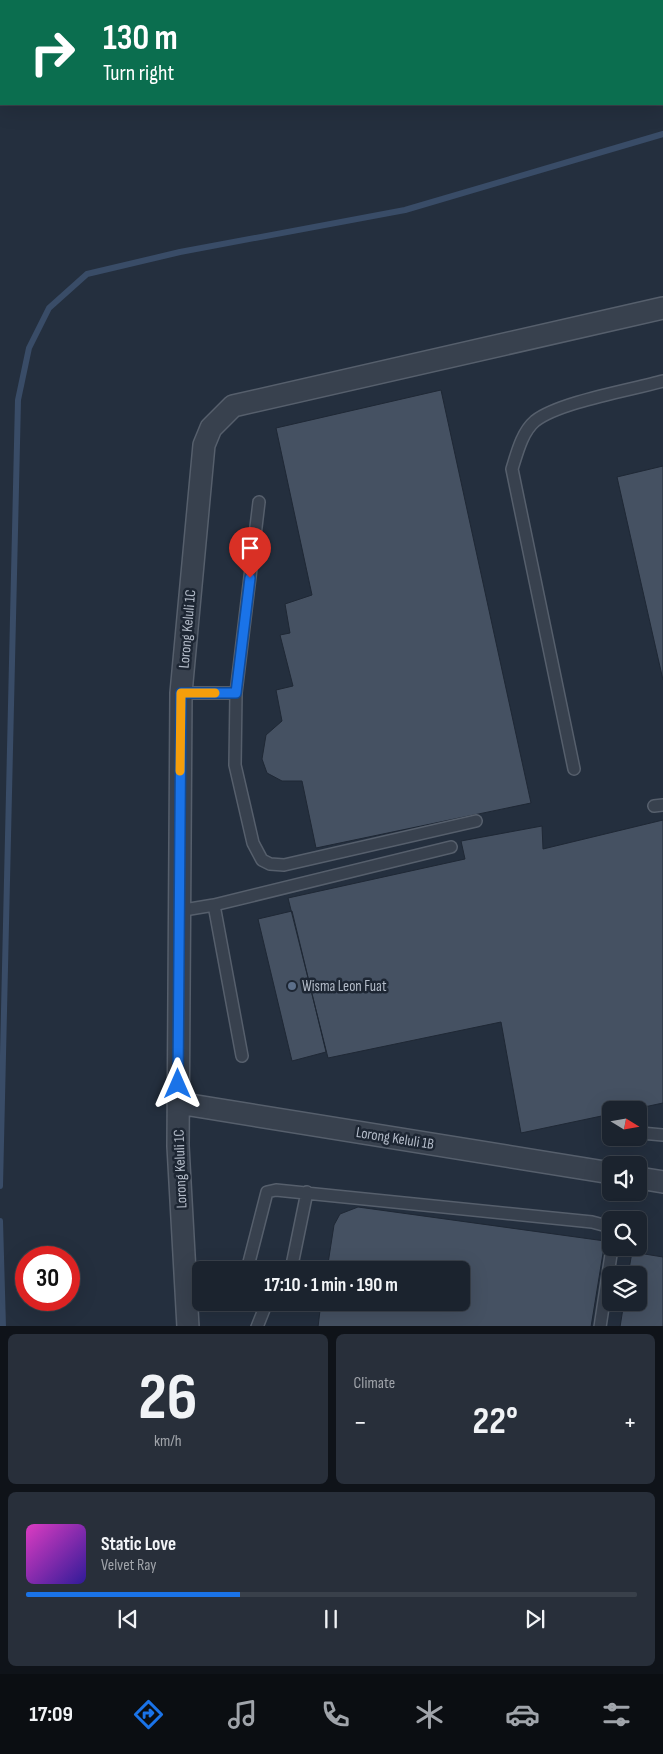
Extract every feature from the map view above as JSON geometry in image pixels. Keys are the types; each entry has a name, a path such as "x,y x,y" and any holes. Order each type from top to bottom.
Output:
{"street":[{"name":"Lorong Keluli 1C","path":"192,1262 178,1146 178,911 181,693 204,445 211,428 233,406 663,308"},
{"name":"Lorong Keluli 1B","path":"178,1103 602,1172"},
{"path":"647,1179 663,1182"},
{"name":"Lorong Keluli 1C","path":"188,1326 192,1281"}],"lane":[{"path":"574,769 512,469 521,440 534,422 554,410 663,381"},
{"path":"259,502 236,693 234,765 253,843 262,860 270,864 284,865 476,820"},
{"path":"181,693 236,693"},
{"path":"178,911 214,905 451,846"},
{"path":"214,905 242,1056"},
{"path":"648,1134 663,1136"},
{"path":"249,1261 266,1192 276,1190 592,1222 602,1225"},
{"path":"293,1261 307,1192"},
{"path":"600,1326 611,1256"},
{"path":"257,1326 263,1311"}],"building":[{"path":"441,390 531,803 316,848 302,781 282,781 267,773 262,759 266,735 282,721 276,690 293,686 280,635 290,633 285,604 312,595 276,428"},
{"path":"663,466 663,680 617,477"},
{"path":"663,820 663,1103 648,1106 648,1101 602,1101 602,1116 521,1133 501,1022 328,1058 288,898 465,859 461,841 542,826 543,849"},
{"name":"Wisma Leon Fuat","path":"292,911 326,1052 292,1061 258,919"},
{"path":"358,1207 602,1241 603,1256 591,1326 318,1326 320,1311 470,1311 470,1261 328,1261 334,1225 340,1214"},
{"path":"647,1254 663,1257 663,1326 620,1326 623,1311 647,1311 647,1266 630,1266 631,1256 647,1256"}],"waterway":[{"path":"0,1186 18,400 29,348 49,308 87,274 180,252 405,210 663,134"},
{"path":"0,1221 3,1326"}],"slow traffic":[{"path":"180,771 181,693 215,693"}],"place":[{"name":"Wisma Leon Fuat","path":"292,986"}],"route":[{"path":"178,1084 181,693 236,693 250,578"}]}
